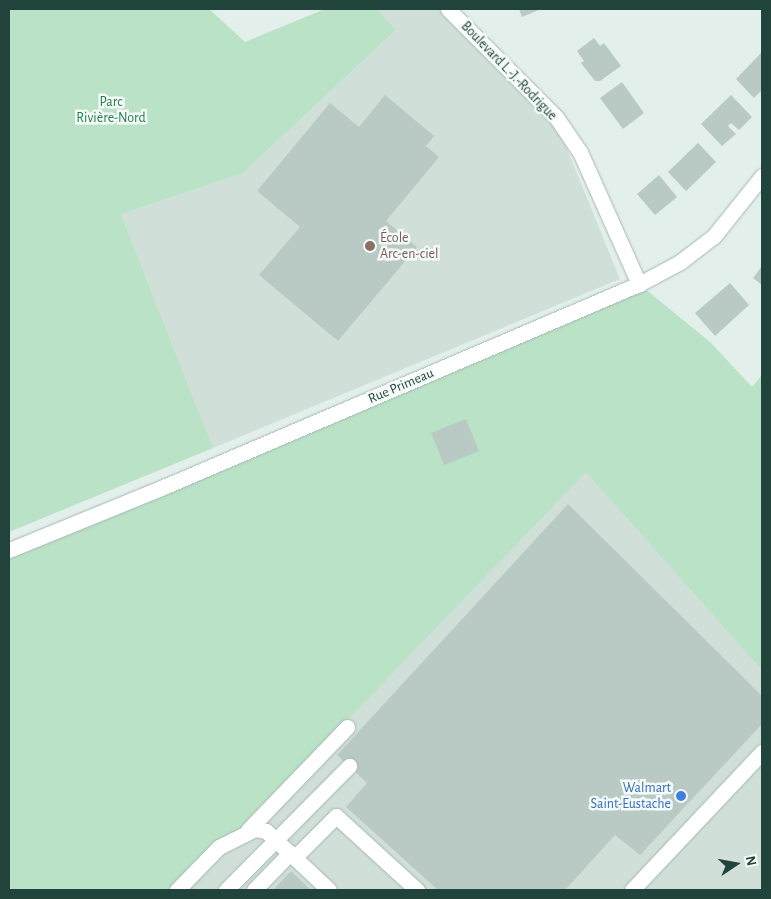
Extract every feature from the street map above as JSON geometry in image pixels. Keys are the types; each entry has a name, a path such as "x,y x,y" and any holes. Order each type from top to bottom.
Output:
{"street":[{"name":"Boulevard L.-J.-Rodrigue","path":"448,9 556,116 580,152 639,284"},
{"name":"Rue Primeau","path":"9,550 161,488 639,284 680,262 714,236 762,176"},
{"path":"177,890 219,847 248,830 347,728"},
{"path":"632,890 762,752"},
{"path":"226,890 349,766"},
{"path":"254,890 336,816 417,890"},
{"path":"248,830 261,828 329,890"}],"shaded area":[{"name":"École Arc-en-ciel","path":"377,9 447,9 552,122 567,149 620,279 213,448 121,214 243,173 395,31"},
{"path":"710,342 752,387 762,375 762,890 170,890"}],"green space":[{"name":"Parc Rivière-Nord","path":"9,9 209,9 245,42 325,9 377,9 396,30 243,173 121,214 213,448 9,532"},
{"path":"639,284 710,342 752,387 762,375 762,670 586,472 184,890 9,890 9,543"}],"building":[{"path":"519,9 541,9 522,17"},
{"path":"594,38 600,46 604,43 621,66 600,81 595,81 581,63 584,61 577,51"},
{"path":"762,52 762,90 754,98 736,79"},
{"path":"622,82 644,113 623,129 600,98"},
{"path":"385,95 434,136 426,146 439,157 386,221 417,247 338,341 259,275 300,227 257,191 330,103 359,127"},
{"path":"731,95 752,117 739,130 731,123 728,126 736,134 722,146 701,124"},
{"path":"698,143 716,162 686,191 668,172"},
{"path":"659,175 677,197 655,215 637,194"},
{"path":"762,266 762,285 753,278"},
{"path":"730,283 749,305 715,336 695,313"},
{"path":"466,419 479,451 444,465 431,433"},
{"path":"568,504 762,696 762,724 640,855 615,835 565,890 438,890 346,807 367,783 337,755"},
{"path":"291,871 311,890 273,890"}],"place":[{"name":"École Arc-en-ciel","path":"370,246"},
{"name":"Walmart Saint-Eustache","path":"681,796"}]}
